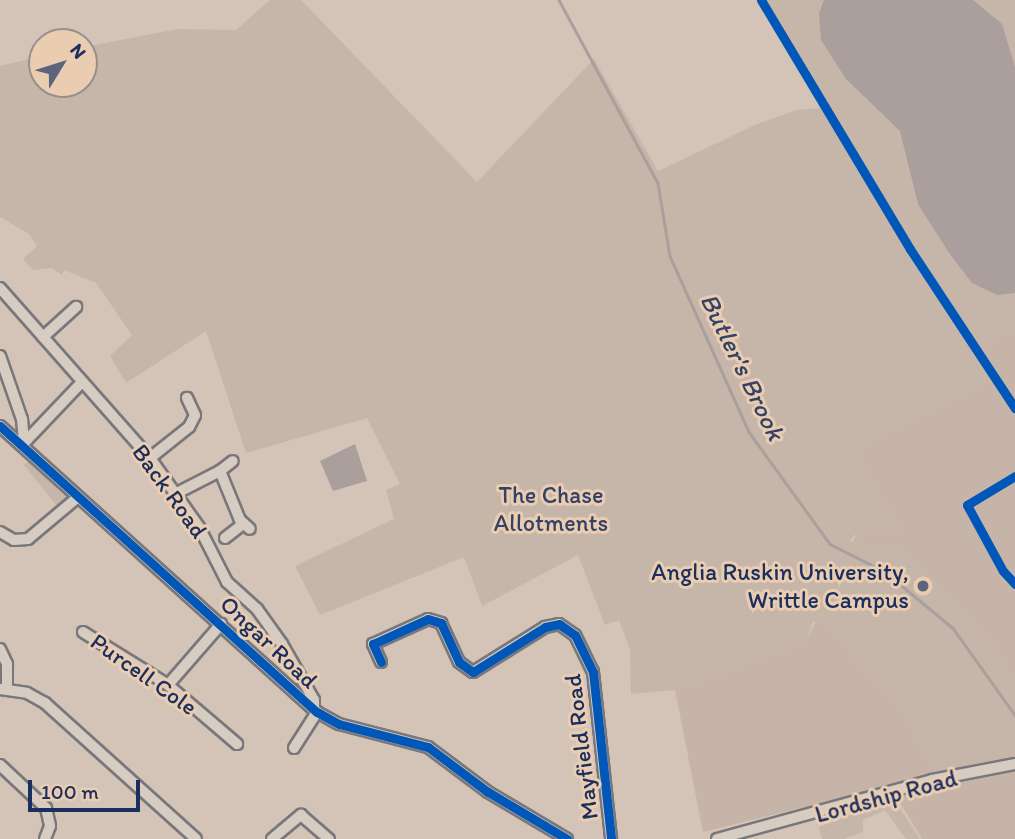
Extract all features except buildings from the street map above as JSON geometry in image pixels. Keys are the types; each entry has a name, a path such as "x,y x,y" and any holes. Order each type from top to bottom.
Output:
{"street":[{"name":"Back Road","path":"0,289 150,458 199,527 227,582 257,609 282,644 314,700 316,710"},
{"path":"43,337 76,307"},
{"path":"0,356 22,419 23,443"},
{"path":"23,443 82,383"},
{"path":"150,458 189,427 195,415 187,398"},
{"name":"Ongar Road","path":"0,426 23,443 78,497 316,710 359,730 428,747 548,829 567,839"},
{"path":"176,494 220,471 233,461"},
{"path":"220,471 246,527 225,538"},
{"path":"0,532 15,540 28,539 78,497"},
{"name":"Mayfield Road","path":"381,662 373,644 428,619 441,623 459,662 473,672 545,627 566,628 581,642 591,664 611,839"},
{"path":"168,685 221,624"},
{"name":"Purcell Cole","path":"83,632 168,685 237,744"},
{"path":"0,649 8,664 3,689 45,703 196,839"},
{"path":"294,748 316,710"},
{"name":"Lordship Road","path":"717,839 932,780 1015,764"},
{"path":"0,765 46,808 50,826 46,839"},
{"path":"272,839 301,815 329,839"},
{"name":"Ongar Road","path":"548,829 554,839"}],"shaded area":[{"path":"824,0 973,0 1002,24 1015,67 1015,293 997,295 972,283 949,253 918,204 900,131 846,79 821,40 819,13"},
{"name":"Anglia Ruskin University, Writtle Campus","path":"1015,328 1015,839 922,839 890,786 703,832 675,690 807,640 857,533 901,531 853,450 985,382 981,347"},
{"path":"355,444 367,481 333,491 320,461"}],"green space":[{"name":"The Chase Allotments","path":"270,0 301,0 477,182 594,59 658,171 757,124 797,110 822,108 764,0 1015,0 1015,328 981,347 985,382 853,450 902,531 857,533 849,541 901,549 961,606 995,648 1015,682 1015,754 938,770 924,756 900,706 849,654 836,632 813,621 807,640 675,690 631,694 630,649 619,620 605,625 578,555 482,606 464,557 320,615 295,566 394,519 386,490 400,484 367,418 246,453 206,331 126,383 110,356 132,335 96,283 64,270 62,275 52,268 33,270 23,259 37,246 29,234 0,217 0,66 28,59 28,98 98,98 98,44 178,29 236,30"},
{"path":"36,455 78,497 61,511 24,465"},
{"path":"894,799 920,839 906,839 885,810 863,820 863,832 844,839 822,839 819,827"}],"waterway":[{"name":"Butler's Brook","path":"559,0 658,183 670,256 749,432 830,544 884,571 953,628 1015,715"}],"cycle path":[{"path":"761,0 910,249 1015,408"},
{"path":"0,426 317,712 339,724 428,747 488,792 567,839"},
{"path":"1015,476 967,505 1003,571 1015,584"},
{"path":"381,662 373,644 428,619 441,623 459,662 473,672 545,627 559,624 575,635 593,672 611,839"}],"place":[{"name":"Anglia Ruskin University, Writtle Campus","path":"923,586"}]}
